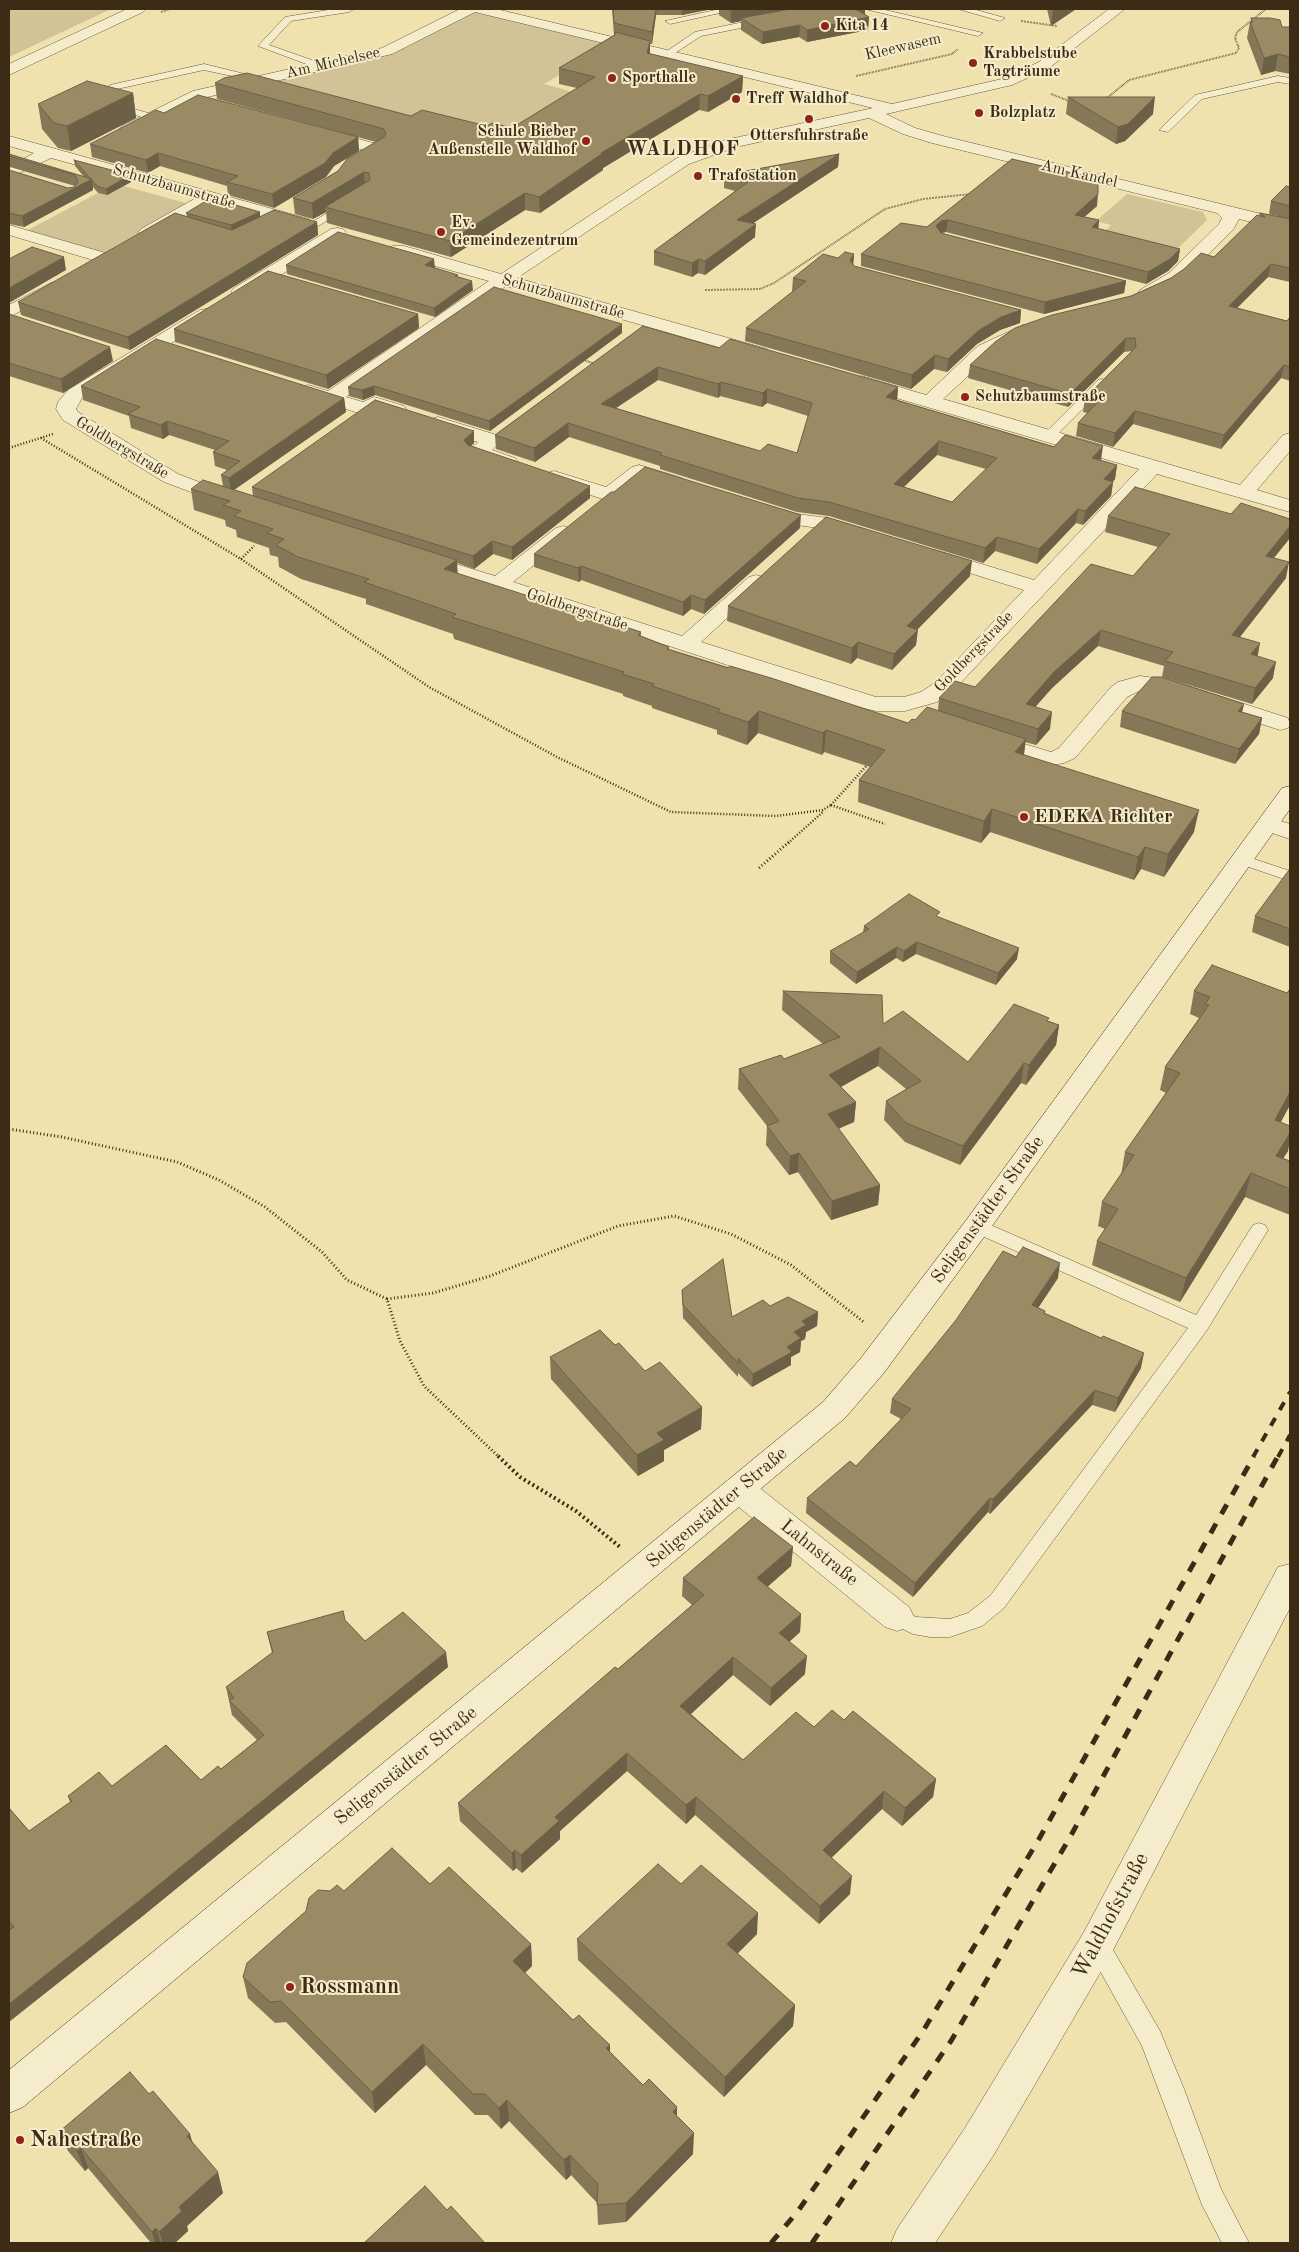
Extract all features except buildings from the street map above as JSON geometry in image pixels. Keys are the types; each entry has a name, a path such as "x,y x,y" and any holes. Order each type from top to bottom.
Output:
{"street":[{"path":"9,70 138,9"},
{"name":"Am Michelsee","path":"118,135 188,98 219,88 395,48 471,9"},
{"path":"479,9 895,108"},
{"path":"331,398 683,160 731,143 972,92 1014,79 1044,66 1118,9"},
{"path":"188,98 216,106"},
{"name":"Am Kandel","path":"871,113 922,136 1290,226"},
{"path":"311,132 378,150 341,171"},
{"name":"Schutzbaumstraße","path":"9,141 355,238"},
{"path":"73,158 94,148"},
{"path":"9,173 49,152"},
{"path":"9,173 26,179"},
{"path":"79,272 210,197"},
{"path":"276,216 292,206"},
{"path":"1130,294 1149,292 1175,276 1227,226 1231,217 1222,209"},
{"path":"9,230 103,258"},
{"name":"Goldbergstraße","path":"244,499 171,478 81,423 68,413 68,402 80,391 337,233"},
{"name":"Schutzbaumstraße","path":"383,246 641,316 781,359"},
{"path":"267,276 286,281"},
{"path":"9,312 17,300 64,281"},
{"path":"930,401 985,350 1007,336 1036,322 1016,315"},
{"path":"595,364 641,316"},
{"path":"9,319 28,325"},
{"path":"418,320 437,325"},
{"path":"156,344 184,352"},
{"path":"113,353 132,359"},
{"path":"846,378 1290,504"},
{"path":"294,387 365,409"},
{"path":"342,425 374,403 501,434 477,452 529,469 594,507"},
{"path":"1252,494 1290,439"},
{"name":"Goldbergstraße","path":"404,555 876,704 918,702 944,687 1036,587 1153,466"},
{"name":"Goldbergstraße","path":"498,584 639,471 694,488"},
{"path":"749,506 795,520 821,522 877,539"},
{"path":"800,541 821,522"},
{"path":"915,550 1036,587"},
{"path":"685,645 771,567"},
{"path":"965,733 1046,759 1056,758 1067,753 1119,692 1126,686 1140,683 1162,685 1280,723"},
{"path":"876,704 929,722"},
{"name":"Seligenstädter Straße","path":"9,2094 740,1490 834,1410 889,1344 977,1226 1242,860 1279,828 1290,793"},
{"name":"Lahnstraße","path":"740,1490 897,1617"},
{"name":"Waldhofstraße","path":"910,2243 936,2208 979,2142 1097,1944 1290,1577"}],"lane":[{"path":"320,66 263,46 288,19 349,9"},
{"path":"670,21 733,9"},
{"name":"Kleewasem","path":"870,9 978,33"},
{"path":"963,9 1000,18"},
{"path":"668,53 698,34 770,20"},
{"path":"151,117 104,103 113,87 204,67 260,79"},
{"path":"1164,130 1200,97 1278,79 1290,81"},
{"path":"311,226 358,198"},
{"path":"259,225 276,216"},
{"path":"171,220 188,225"},
{"path":"1049,436 1109,376"},
{"path":"1242,860 1290,876"},
{"path":"977,1226 1200,1325"},
{"path":"897,1617 913,1625 930,1628 950,1628 975,1620 997,1602 1200,1325 1259,1230"},
{"path":"1097,1944 1150,2039 1172,2089 1211,2196 1236,2243"}],"path":[{"path":"1104,100 1129,80 1236,53 1239,48 1235,38 1237,32 1266,9"},
{"path":"1000,18 1090,30"},
{"name":"Kleewasem","path":"809,87 952,54 978,33"},
{"path":"1052,94 1078,105"},
{"path":"706,290 742,291 766,287 885,209 937,196 970,194 1018,159"},
{"path":"577,358 595,364"},
{"path":"9,448 81,423"},
{"path":"41,438 241,560 429,686 557,757 671,812 776,816 823,810 831,804"},
{"path":"241,560 254,546"},
{"path":"759,868 831,804 870,762"},
{"path":"831,804 885,824"},
{"path":"9,1129 62,1137 177,1162 219,1180 265,1207 322,1252 347,1280 387,1299 432,1293 507,1270 618,1226 674,1216 731,1234 790,1266 834,1297 889,1344"},
{"path":"387,1299 400,1341 424,1386 520,1477 576,1511 645,1567"}],"shaded area":[{"path":"111,9 9,57 9,10"},
{"path":"471,11 633,48 597,53 544,84 573,92 494,139 271,81 366,60"},
{"path":"124,186 189,204 103,253 26,231 98,193"},
{"path":"1127,194 1203,212 1207,220 1171,255 1099,237 1111,225 1096,221"}],"railway":[{"path":"1253,1457 1290,1392"},
{"path":"1278,1457 1290,1435"},
{"path":"771,2243 798,2211 923,2031 1039,1839 1254,1456"},
{"path":"812,2243 951,2041 1069,1839 1278,1456"}],"place":[{"name":"Kita 14","path":"825,26"},
{"name":"Krabbelstube Tagträume","path":"973,63"},
{"name":"Sporthalle","path":"612,78"},
{"name":"Treff Waldhof","path":"736,99"},
{"name":"Bolzplatz","path":"979,113"},
{"name":"Ottersfuhrstraße","path":"809,119"},
{"name":"Schule Bieber Außenstelle Waldhof","path":"586,141"},
{"name":"Trafostation","path":"698,176"},
{"name":"Ev. Gemeindezentrum","path":"441,232"},
{"name":"Schutzbaumstraße","path":"965,397"},
{"name":"EDEKA Richter","path":"1024,817"},
{"name":"Rossmann","path":"290,1987"},
{"name":"Nahestraße","path":"20,2140"}],"district":[{"name":"WALDHOF","path":"683,150"}]}
